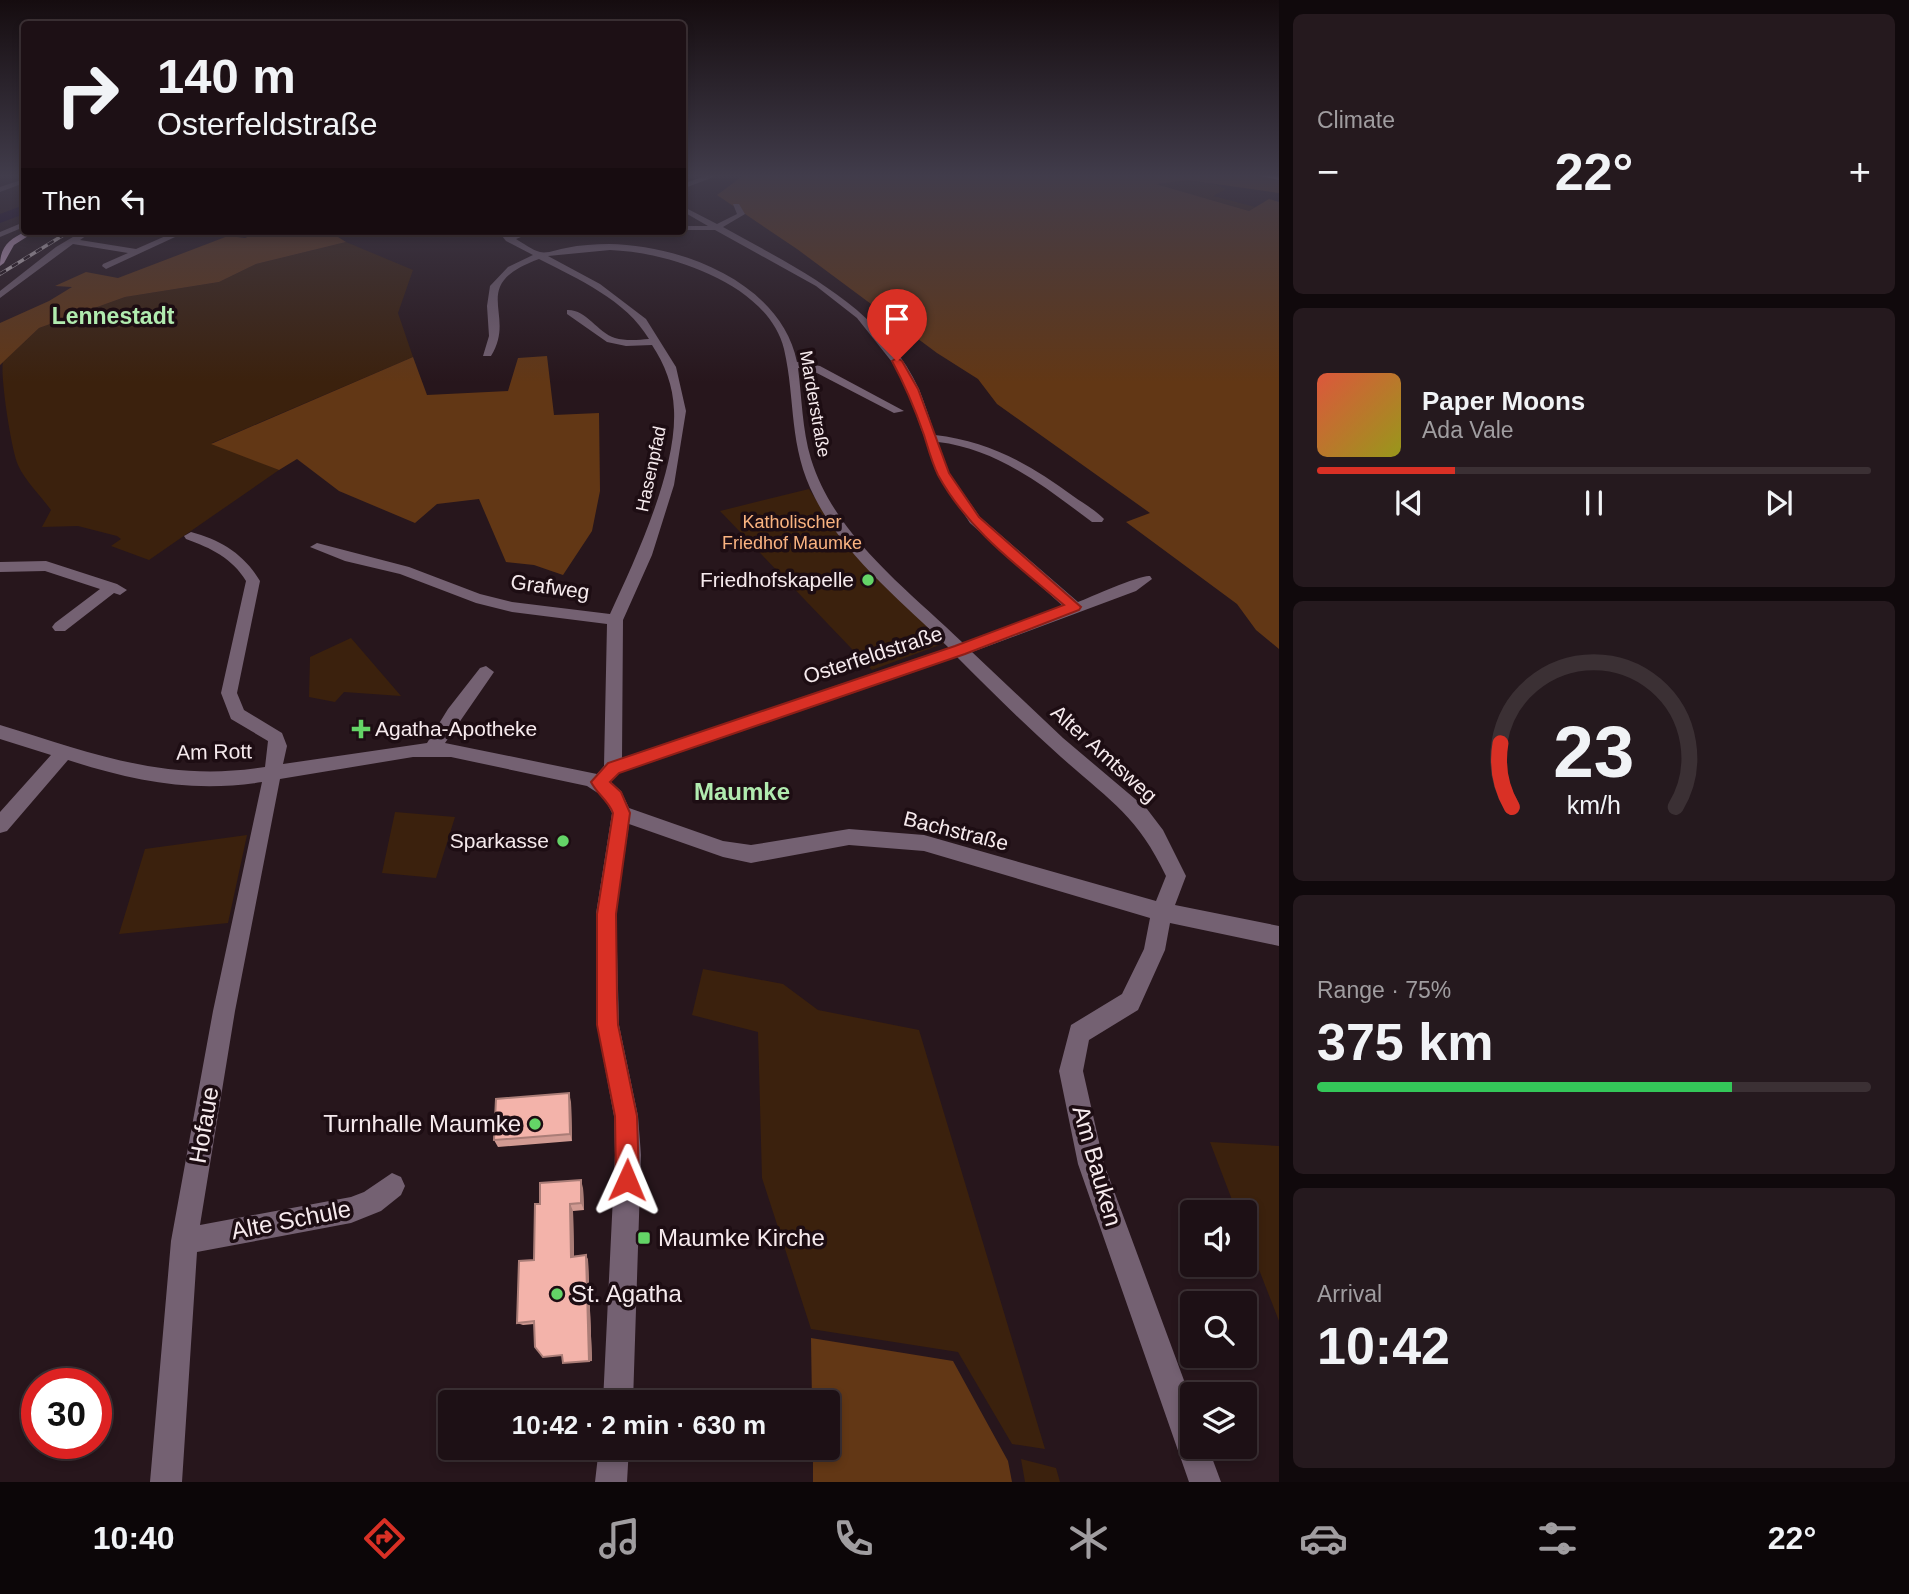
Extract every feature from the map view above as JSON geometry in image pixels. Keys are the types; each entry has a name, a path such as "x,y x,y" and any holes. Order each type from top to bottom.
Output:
{"main road":[{"path":"0,263 3,249 8,244"}],"street":[{"path":"0,295 67,244"},
{"path":"91,244 139,252"},
{"path":"106,265 156,244"},
{"name":"Hasenpfad","path":"519,244 621,302 643,321 671,367 675,381 680,411 677,442 659,519 615,620"},
{"path":"744,244 808,278 860,316 897,361 913,389 943,473 975,520 1074,607"},
{"name":"Marderstraße","path":"487,354 495,342 491,302 495,285 512,268 543,256 575,248 624,247 657,253 699,267 739,286 772,316 786,338 804,456 819,495 850,539 960,650"},
{"path":"570,312 583,317 598,334 615,342 657,341"},
{"path":"791,364 816,368 898,411"},
{"path":"930,438 953,439 991,449 1018,464 1097,519"},
{"name":"Hofaue","path":"166,1482 184,1241 224,1011 278,746 276,738 237,714 229,693 253,581 245,566 227,550 191,536"},
{"name":"Grafweg","path":"317,547 350,558 404,570 476,598 512,607 615,620 606,775"},
{"path":"0,568 46,566 116,588 60,627"},
{"name":"Osterfeldstraße","path":"606,775 1131,588 1145,579"},
{"name":"Alter Amtsweg","path":"960,650 1058,744 1141,815 1161,845 1176,876 1162,912"},
{"path":"432,750 486,672"},
{"name":"Am Rott","path":"0,732 126,771 180,778 241,778 414,750 452,750 606,775"},
{"path":"0,825 63,753"},
{"path":"606,775 621,813 606,914 608,1025 626,1116 628,1155 618,1390"},
{"name":"Bachstraße","path":"621,813 723,849 751,854 849,837 924,843 1162,912 1279,936"},
{"name":"Am Bauken","path":"1162,912 1154,950 1130,1002 1079,1034 1071,1071 1091,1164 1180,1412"},
{"name":"Alte Schule","path":"184,1241 351,1210 372,1202 392,1186"},
{"name":"Am Bauken","path":"1197,1459 1205,1482"},
{"path":"611,1482 613,1460"}],"green space":[{"path":"337,244 351,244 413,270 398,313 413,357 212,443 279,470 149,560 111,546 121,539 117,536 78,526 42,527 51,510 29,483 15,457 9,429 3,362 39,328 125,297 219,282 256,264"},
{"name":"Katholischer Friedhof Maumke","path":"809,489 835,529 945,643 872,670 720,511"},
{"path":"351,638 401,696 344,692 335,702 309,697 310,657"},
{"path":"395,812 455,817 436,878 382,873"},
{"path":"247,835 228,923 119,934 145,849"},
{"path":"703,969 783,984 818,1010 919,1030 1045,1449 1012,1444 958,1352 811,1329 762,1178 758,1032 692,1015"},
{"path":"1210,1142 1279,1146 1279,1321 1257,1264 1257,1200 1232,1200"},
{"path":"1021,1459 1056,1468 1060,1482 1025,1482"}],"shaded area":[{"path":"207,244 337,244 256,264 219,282 125,297 39,328 0,365 0,323 49,301 72,287 55,286 86,272 118,278"},
{"path":"790,244 1279,244 1279,649 1256,630 1237,604 1126,522 1150,513 997,404 978,379 937,353"},
{"path":"547,356 554,415 599,413 600,491 592,531 563,575 534,565 506,562 479,499 437,504 415,523 339,491 297,459 279,470 211,444 413,357 427,395 508,391 518,358"},
{"path":"811,1338 953,1361 1008,1461 1012,1482 813,1482 813,1460 840,1460 840,1390 812,1390"}],"building":[{"name":"Turnhalle Maumke","path":"569,1093 570,1134 494,1140 496,1099"},
{"name":"St. Agatha","path":"581,1180 581,1203 570,1204 571,1257 586,1255 589,1361 563,1363 562,1355 543,1357 535,1347 534,1321 517,1323 519,1261 534,1260 535,1204 540,1204 540,1183"}],"railway":[{"path":"0,274 49,244"}],"place":[{"name":"Friedhofskapelle","path":"868,580"},
{"name":"Agatha-Apotheke","path":"361,729"},
{"name":"Sparkasse","path":"563,841"},
{"name":"Turnhalle Maumke","path":"535,1124"},
{"name":"Maumke Kirche","path":"644,1238"},
{"name":"St. Agatha","path":"557,1294"}],"district":[{"name":"Lennestadt","path":"113,316"},
{"name":"Maumke","path":"742,792"}],"route":[{"path":"627,1180 626,1116 608,1025 607,998 606,914 621,813 615,797 599,782 613,768 960,650 1074,607 998,543 975,520 955,493 933,449 913,389 897,361"}]}
